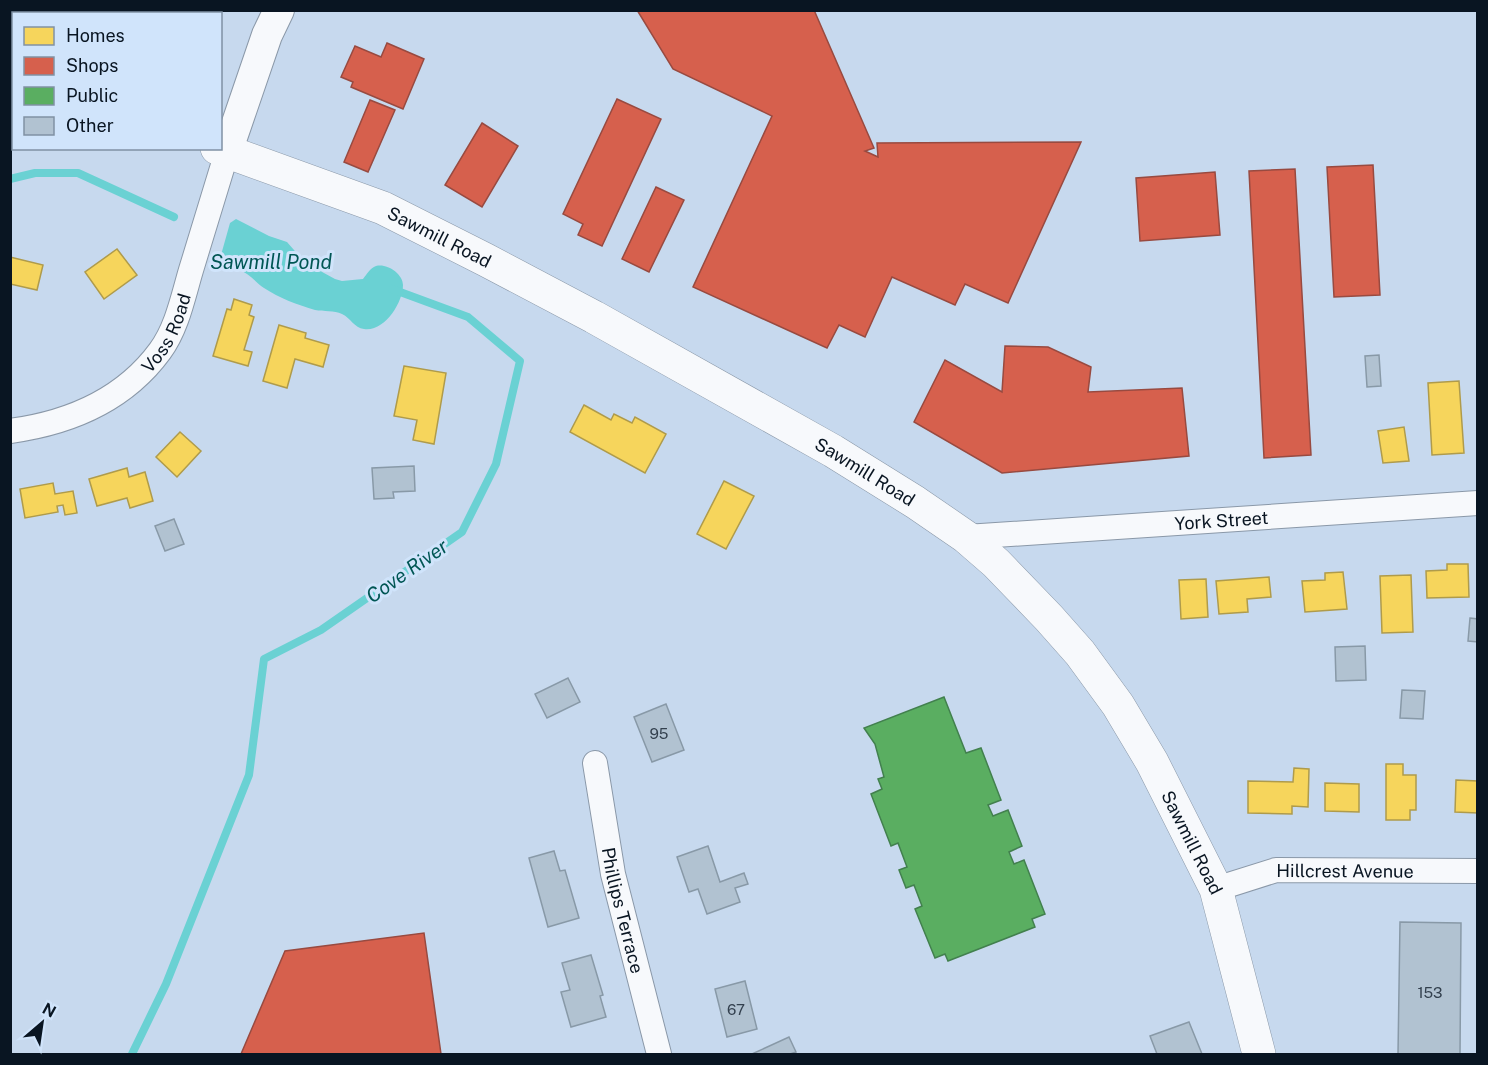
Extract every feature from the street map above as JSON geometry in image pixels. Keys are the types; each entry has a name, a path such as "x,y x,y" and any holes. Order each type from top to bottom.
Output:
{"main road":[{"name":"Sawmill Road","path":"222,150 383,208 594,317 833,451 966,537 996,563 1080,653 1119,705 1152,762 1216,888 1259,1054"}],"street":[{"path":"222,150 279,10"},
{"name":"Voss Road","path":"10,431 67,419 91,408 133,381 161,350 177,317 222,150"},
{"name":"York Street","path":"966,537 1478,503"},
{"name":"Phillips Terrace","path":"595,763 612,874 659,1054"},
{"name":"Hillcrest Avenue","path":"1216,888 1276,870 1478,871"}],"water":[{"name":"Sawmill Pond","path":"236,219 269,236 287,242 301,258 335,279 342,281 363,279 376,266 389,268 397,273 403,285 396,307 386,321 379,326 364,329 339,313 318,311 270,292 221,255 230,223"}],"building: Homes":[{"path":"117,249 137,275 104,299 85,272"},
{"path":"10,257 43,265 37,290 10,284"},
{"path":"234,299 252,305 249,315 254,317 244,350 252,352 248,366 213,356 227,309 231,310"},
{"path":"279,325 306,333 305,338 329,345 323,367 295,359 287,388 263,381"},
{"path":"404,366 446,373 434,444 413,440 417,420 394,416"},
{"path":"1459,381 1464,453 1432,455 1428,383"},
{"path":"584,405 611,420 614,414 632,423 635,417 666,434 645,473 570,432"},
{"path":"1404,427 1409,461 1383,463 1378,431"},
{"path":"180,432 201,451 177,477 156,457"},
{"path":"127,468 129,477 145,472 153,501 130,508 127,498 97,506 89,479"},
{"path":"724,481 754,496 726,549 697,534"},
{"path":"53,483 55,494 73,491 77,513 65,515 63,505 57,506 58,512 25,518 20,489"},
{"path":"1447,564 1468,564 1469,597 1427,598 1426,571 1447,570"},
{"path":"1343,572 1347,609 1305,612 1302,581 1325,580 1325,573"},
{"path":"1411,575 1413,632 1382,633 1380,576"},
{"path":"1269,577 1271,597 1247,599 1248,612 1219,614 1216,581"},
{"path":"1206,579 1208,617 1181,619 1179,580"},
{"path":"1386,764 1403,764 1403,775 1416,775 1416,810 1410,810 1410,820 1386,820"},
{"path":"1294,768 1309,769 1308,807 1292,806 1292,814 1248,813 1248,781 1293,782"},
{"path":"1456,780 1478,781 1478,813 1455,812"},
{"path":"1325,783 1359,784 1359,812 1325,811"}],"building: Shops":[{"path":"637,10 814,10 874,148 865,151 878,157 877,143 1081,142 1008,303 965,284 955,305 892,277 865,337 839,325 827,348 693,287 772,116 673,69"},
{"path":"387,43 424,59 403,109 351,87 353,82 341,77 355,46 381,57"},
{"path":"617,99 661,119 602,246 578,235 583,224 563,214"},
{"path":"370,100 395,110 368,172 344,162"},
{"path":"482,123 518,146 482,207 445,185"},
{"path":"1373,165 1380,295 1334,297 1327,167"},
{"path":"1295,169 1311,455 1264,458 1249,171"},
{"path":"1215,172 1220,235 1140,241 1136,178"},
{"path":"656,187 684,200 649,272 622,259"},
{"path":"1005,346 1048,347 1091,367 1088,392 1182,388 1189,456 1002,473 914,422 945,360 1002,392"},
{"path":"424,933 441,1054 241,1054 285,951"}],"building: Public":[{"path":"944,697 966,753 981,748 1001,800 988,805 993,816 1008,810 1022,846 1009,852 1014,864 1024,860 1045,914 1032,919 1035,927 948,961 945,954 935,958 915,909 922,906 914,885 906,888 899,870 907,867 898,843 891,846 871,794 882,789 878,779 884,777 875,744 864,728"}],"building: Other":[{"path":"1379,355 1381,386 1367,387 1365,356"},
{"path":"414,466 415,491 393,492 394,498 374,499 372,468"},
{"path":"174,519 184,544 165,551 155,526"},
{"path":"1470,618 1478,619 1478,642 1468,641"},
{"path":"1365,646 1366,680 1336,681 1335,647"},
{"path":"568,678 580,702 547,718 535,694"},
{"path":"1402,690 1425,691 1423,719 1400,718"},
{"path":"666,704 684,750 652,762 634,717"},
{"path":"708,846 720,882 744,873 748,884 735,888 740,902 707,914 698,889 689,892 677,857"},
{"path":"554,851 560,871 565,870 579,918 548,927 529,858"},
{"path":"1400,922 1461,923 1460,1054 1398,1054"},
{"path":"591,955 603,995 600,996 606,1017 571,1027 561,992 570,990 562,963"},
{"path":"745,981 757,1029 727,1037 715,989"},
{"path":"1189,1022 1202,1054 1157,1054 1150,1036"},
{"path":"789,1037 796,1052 752,1054"}],"waterway":[{"name":"Cove River","path":"10,179 35,173 78,173 174,217"},
{"name":"Cove River","path":"132,1054 166,984 249,775 264,659 321,630 462,532 496,464 520,361 468,317 392,289"}]}
